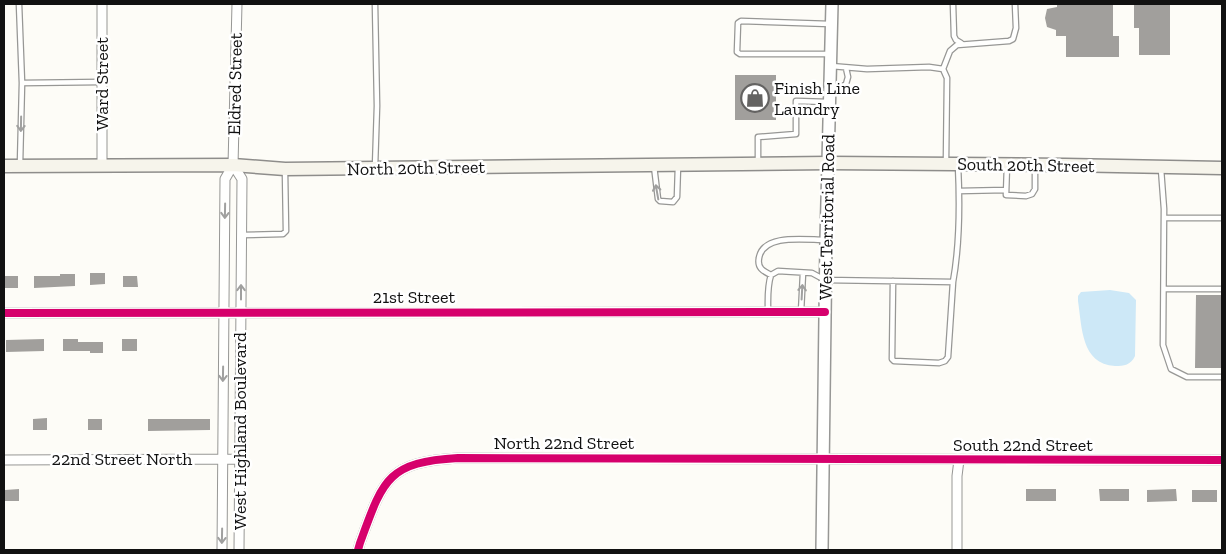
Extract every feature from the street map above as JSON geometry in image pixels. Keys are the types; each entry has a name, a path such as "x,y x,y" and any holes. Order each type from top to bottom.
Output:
{"main road":[{"name":"North 20th Street","path":"4,166 233,165 285,169 829,163"},
{"name":"South 20th Street","path":"829,163 1035,164 1222,168"}],"street":[{"name":"Ward Street","path":"102,4 102,165"},
{"name":"Eldred Street","path":"233,165 237,4"},
{"name":"West Territorial Road","path":"822,550 825,280 832,4"},
{"name":"West Highland Boulevard","path":"233,165 242,179 239,550"},
{"path":"222,550 225,178 233,165"},
{"name":"21st Street","path":"4,313 825,312"},
{"name":"North 22nd Street","path":"358,550 377,497 394,474 411,465 433,460 458,458 823,458"},
{"name":"South 22nd Street","path":"823,458 1222,460"},
{"name":"22nd Street North","path":"4,460 240,459"},
{"path":"957,550 957,476 959,460"}],"lane":[{"path":"19,4 22,83 20,166"},
{"path":"375,4 377,106 375,168"},
{"path":"953,4 954,36 961,43"},
{"path":"943,69 950,51 961,43 1009,42 1013,39 1016,28 1015,4"},
{"path":"831,54 740,54 737,52 738,23 741,21 832,24"},
{"path":"831,66 886,69 929,67 943,69 946,72 952,164 959,191 960,212 948,357 945,361 939,363 894,361 892,359 893,282"},
{"path":"830,89 840,88 846,84 848,77 846,68"},
{"path":"22,83 101,82"},
{"path":"758,164 758,137 796,134 796,100 830,102"},
{"path":"1007,164 1006,195 1026,196 1032,194 1034,189 1035,164"},
{"path":"654,165 656,197 660,201 673,202 677,197 678,165"},
{"path":"1161,167 1164,218 1163,345 1171,369 1187,377 1222,378"},
{"path":"242,235 283,234 286,231 285,169"},
{"path":"959,191 1006,190"},
{"path":"1164,218 1222,218"},
{"path":"771,275 761,270 758,264 759,256 769,244 779,241 826,240"},
{"path":"771,275 778,271 812,273 825,280 953,282"},
{"path":"801,312 803,273"},
{"path":"768,312 768,292 771,275"},
{"path":"1164,289 1222,289"}],"water":[{"path":"1110,290 1129,293 1136,300 1135,356 1129,363 1121,366 1104,364 1095,359 1089,351 1082,332 1078,296 1081,292"}],"building":[{"path":"1057,4 1113,4 1113,36 1119,36 1119,57 1066,57 1066,36 1056,36 1056,30 1047,27 1045,18 1047,9 1057,7"},
{"path":"1134,4 1170,4 1170,55 1139,55 1139,28 1134,28"},
{"name":"Finish Line Laundry","path":"735,75 776,75 776,120 735,120"},
{"path":"90,273 105,273 105,284 90,285"},
{"path":"60,274 75,274 75,286 34,288 34,276 60,276"},
{"path":"4,276 18,276 18,288 4,288"},
{"path":"123,276 137,276 138,287 123,287"},
{"path":"1196,295 1222,295 1222,368 1195,368"},
{"path":"44,339 44,351 6,352 6,340"},
{"path":"63,339 78,339 78,342 103,342 103,353 63,351"},
{"path":"122,339 137,339 137,351 122,351"},
{"path":"47,418 47,430 33,430 33,419"},
{"path":"88,419 102,419 102,430 88,430"},
{"path":"148,419 210,419 210,430 148,431"},
{"path":"19,489 19,501 5,501 5,490"},
{"path":"1026,489 1056,489 1056,501 1026,501"},
{"path":"1099,489 1129,489 1129,501 1100,501"},
{"path":"1176,489 1177,501 1147,502 1147,490"},
{"path":"1192,490 1217,490 1217,502 1192,502"}],"cycle path":[{"path":"4,313 825,312"},
{"path":"358,550 375,504 382,489 391,478 402,470 416,464 434,460 458,458 1222,460"}],"place":[{"name":"Finish Line Laundry","path":"755,98"}]}
